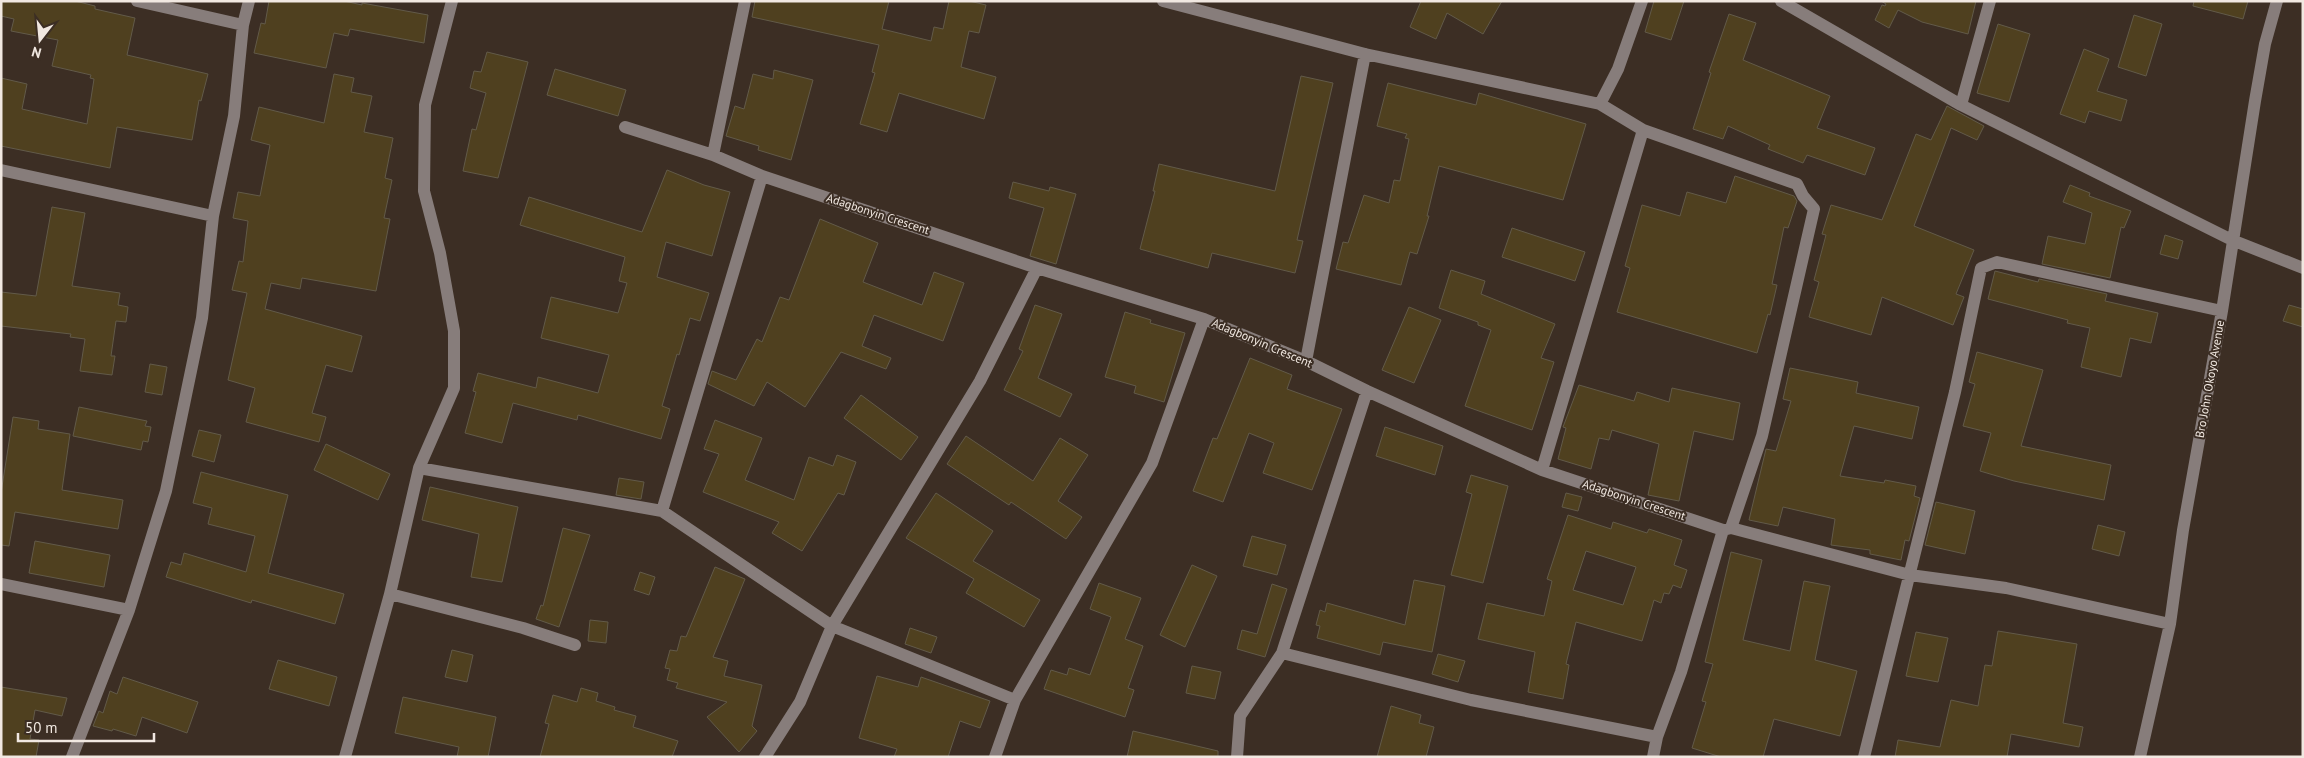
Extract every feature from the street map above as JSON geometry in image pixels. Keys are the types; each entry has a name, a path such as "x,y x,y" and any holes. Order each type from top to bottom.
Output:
{"street":[{"path":"137,1 243,26"},
{"path":"72,757 129,610 166,490 202,318 214,216 234,116 243,26 249,1"},
{"path":"346,757 390,594 419,468 454,388 454,331 440,253 424,191 425,105 452,1"},
{"path":"713,155 745,1"},
{"path":"1163,1 1365,54 1600,104 1643,130 1797,184 1803,196 1814,208 1762,436 1727,529 1681,672 1657,738 1653,757"},
{"path":"1600,104 1618,69 1642,1"},
{"path":"1781,1 1961,105 2232,240 2303,268"},
{"path":"1961,105 1990,1"},
{"name":"Bro John Okoyo Avenue","path":"2140,757 2170,624 2183,530 2222,311 2265,44 2277,1"},
{"path":"1306,360 1365,54"},
{"name":"Adagbonyin Crescent","path":"625,127 713,155 762,176 1037,268 1204,319 1306,360 1367,391 1542,470 1727,529 1910,575 2006,588 2170,624"},
{"path":"1542,470 1643,130"},
{"path":"1,170 214,216"},
{"path":"662,511 762,176"},
{"path":"1864,757 1954,392 1981,268 1997,262 2222,311"},
{"path":"765,757 800,702 832,626 980,381 1037,268"},
{"path":"995,757 1015,700 1152,463 1204,319"},
{"path":"1237,757 1240,716 1262,686 1282,653 1367,391"},
{"path":"419,468 662,511 832,626 1015,700"},
{"path":"1,584 129,610"},
{"path":"390,594 522,628 575,645"},
{"path":"1282,653 1471,700 1657,738"}],"building":[{"path":"1,1 75,1 95,6 95,9 135,18 127,55 208,74 201,101 199,100 192,140 117,127 110,168 1,146 1,78 27,84 22,109 87,124 94,79 90,78 91,75 52,66 58,40 11,31 14,19 1,16"},
{"path":"269,1 344,1 428,15 424,43 350,29 348,36 334,33 326,68 254,53 261,23 265,24"},
{"path":"755,1 889,1 882,29 931,41 934,27 943,29 949,1 969,1 986,5 979,33 969,31 961,67 996,77 984,119 899,93 887,132 860,124 875,73 872,72 879,45 752,17"},
{"path":"1421,1 1502,1 1483,34 1447,13 1436,39 1410,27"},
{"path":"1654,1 1684,1 1671,40 1645,32"},
{"path":"1881,1 1976,1 1968,34 1922,22 1898,10 1889,28 1875,20 1882,5 1885,6 1886,4"},
{"path":"2194,1 2248,1 2243,19 2193,6"},
{"path":"1729,14 1756,23 1743,60 1830,96 1817,128 1875,148 1865,175 1807,155 1803,163 1768,149 1770,145 1728,126 1723,139 1693,129 1711,73 1709,72"},
{"path":"2134,15 2162,24 2146,76 2118,67"},
{"path":"1998,24 2030,34 2009,102 1977,93"},
{"path":"2084,49 2109,59 2097,91 2127,100 2121,121 2089,111 2085,123 2060,114"},
{"path":"487,52 528,62 498,178 463,171 472,129 476,130 486,93 470,88 474,71 481,72"},
{"path":"555,69 626,90 618,116 547,95"},
{"path":"774,70 813,80 791,160 758,150 759,146 726,136 735,106 744,109 753,74 773,79"},
{"path":"334,74 354,78 351,92 372,96 364,132 393,138 385,178 392,180 384,218 390,219 376,291 302,278 300,289 271,283 265,309 362,336 352,372 326,365 312,413 326,417 319,442 246,422 255,388 228,380 247,293 232,290 239,261 243,262 248,221 233,218 238,192 260,196 270,145 251,140 259,107 324,123"},
{"path":"1301,76 1333,83 1297,240 1303,241 1295,273 1212,253 1208,268 1140,249 1155,191 1153,191 1159,164 1275,191"},
{"path":"1388,83 1476,105 1479,93 1586,124 1563,200 1439,166 1427,216 1429,216 1417,254 1410,252 1401,285 1336,269 1343,242 1348,243 1364,195 1389,203 1394,180 1400,181 1409,139 1405,138 1407,134 1377,126"},
{"path":"1947,106 1984,126 1977,140 1951,128 1914,226 1974,250 1956,294 1964,297 1953,325 1882,297 1871,335 1809,317 1819,282 1814,280 1826,235 1822,234 1831,205 1882,220 1916,134 1931,140"},
{"path":"667,170 704,185 730,192 712,256 666,242 657,277 709,293 700,321 690,318 679,355 677,354 662,406 670,409 661,439 578,415 577,420 513,403 502,443 465,433 476,392 473,391 478,373 536,388 538,377 598,393 609,355 541,338 551,297 618,313 627,283 619,281 625,257 520,225 529,197 642,232"},
{"path":"1735,176 1794,196 1797,201 1788,228 1784,227 1772,284 1777,285 1770,315 1768,314 1757,353 1617,312 1630,268 1625,266 1642,205 1680,216 1687,192 1726,203"},
{"path":"1013,182 1049,191 1050,187 1076,194 1056,264 1030,256 1044,208 1009,198"},
{"path":"2070,185 2090,193 2089,196 2131,211 2124,228 2121,227 2110,278 2042,264 2048,236 2085,244 2092,213 2063,202"},
{"path":"52,207 85,213 72,286 120,293 118,305 128,307 126,322 116,321 111,356 115,356 112,375 80,371 85,339 70,337 71,334 1,326 1,292 36,296"},
{"path":"820,219 878,243 863,282 922,305 934,272 964,283 943,341 874,315 862,346 891,358 886,369 841,352 805,407 767,382 754,406 708,384 712,371 736,380 757,339 762,342 780,297 789,300"},
{"path":"1512,228 1585,252 1575,281 1502,257"},
{"path":"2165,235 2183,241 2178,259 2160,254"},
{"path":"1451,270 1485,281 1481,294 1555,324 1541,358 1554,362 1532,430 1465,406 1491,330 1478,325 1478,322 1439,308"},
{"path":"1995,271 2038,282 2039,279 2107,294 2105,301 2158,313 2151,343 2130,338 2121,377 2081,367 2090,328 2067,323 2068,320 1988,299"},
{"path":"1035,305 1062,314 1038,378 1072,394 1060,417 1004,390 1023,351 1019,349"},
{"path":"2289,305 2303,309 2303,327 2283,321"},
{"path":"1409,307 1441,320 1414,383 1382,370"},
{"path":"1125,312 1151,320 1150,323 1185,333 1164,402 1134,393 1136,386 1105,377"},
{"path":"1977,352 2043,370 2021,446 2111,465 2104,500 2014,481 1980,471 1991,433 1963,426 1975,384 1969,382"},
{"path":"1250,358 1292,375 1287,389 1342,409 1312,490 1263,473 1274,443 1249,433 1223,502 1193,491 1213,438 1217,439"},
{"path":"150,364 167,367 162,395 145,392"},
{"path":"1790,368 1858,382 1856,393 1919,407 1912,439 1854,426 1840,476 1884,483 1885,480 1916,486 1914,496 1920,498 1909,541 1905,540 1901,560 1870,554 1870,550 1831,545 1835,519 1783,507 1778,526 1749,520 1766,449 1776,451 1791,401 1783,399"},
{"path":"1579,385 1634,401 1637,392 1669,402 1672,388 1740,403 1733,440 1694,431 1679,501 1648,495 1659,444 1612,430 1609,440 1599,438 1591,469 1558,459 1566,428 1563,427"},
{"path":"861,395 918,437 901,460 844,418"},
{"path":"79,407 147,421 145,426 151,427 148,442 143,441 141,450 73,436"},
{"path":"13,417 39,421 38,429 70,434 62,490 123,500 118,529 15,512 9,546 1,545 1,493"},
{"path":"715,420 762,438 745,480 794,500 809,457 833,466 837,455 856,462 844,495 838,493 802,551 772,533 779,522 703,492 719,454 704,449"},
{"path":"1385,427 1443,446 1435,475 1376,456"},
{"path":"199,430 221,435 214,462 192,456"},
{"path":"966,436 1033,481 1060,438 1088,455 1058,501 1082,517 1066,539 1011,502 1009,505 947,464"},
{"path":"326,444 390,474 378,500 314,470"},
{"path":"201,472 288,495 268,573 344,594 335,624 252,600 251,603 166,577 171,562 181,565 184,553 246,572 255,536 208,524 212,508 193,503"},
{"path":"1471,475 1508,486 1483,583 1451,575 1472,494 1466,492"},
{"path":"619,478 644,482 641,499 616,495"},
{"path":"430,487 518,507 502,582 471,577 479,534 422,520"},
{"path":"936,493 993,531 973,561 1040,600 1024,627 966,593 974,579 906,538"},
{"path":"1566,493 1582,497 1578,511 1562,507"},
{"path":"1936,502 1975,511 1965,554 1925,545"},
{"path":"1568,515 1611,529 1613,522 1647,533 1649,529 1682,540 1674,565 1687,570 1681,588 1673,585 1669,594 1664,593 1661,603 1654,600 1642,641 1576,622 1566,664 1569,665 1563,699 1528,692 1535,652 1478,639 1487,603 1544,616 1552,581 1547,579","holes":["1586,551 1636,567 1623,605 1573,590"]},
{"path":"2098,525 2125,532 2119,556 2092,549"},
{"path":"563,528 590,535 559,627 536,619 541,605 543,606"},
{"path":"1252,536 1286,545 1277,575 1243,566"},
{"path":"35,541 110,555 104,587 29,573"},
{"path":"1731,552 1762,560 1743,640 1790,651 1804,581 1830,586 1815,660 1857,671 1840,736 1774,719 1763,757 1721,757 1692,748 1706,702 1702,701 1713,664 1705,662"},
{"path":"1192,565 1217,576 1185,647 1160,635"},
{"path":"715,567 745,579 713,657 728,661 724,676 762,685 752,726 757,731 739,752 707,717 727,702 676,688 678,683 667,680 670,669 665,668 670,650 677,651 681,636 686,637"},
{"path":"640,572 655,577 649,595 634,590"},
{"path":"1414,580 1445,586 1432,652 1383,642 1380,655 1317,638 1320,626 1316,625 1320,610 1325,612 1327,603 1405,625"},
{"path":"1099,583 1141,598 1125,639 1143,646 1128,688 1134,690 1125,717 1044,689 1051,670 1067,675 1069,668 1090,675 1111,617 1090,609"},
{"path":"1272,584 1287,589 1265,657 1237,649 1242,630 1257,634"},
{"path":"590,620 608,622 606,643 588,641"},
{"path":"910,628 937,637 931,653 905,644"},
{"path":"1998,631 2077,644 2063,723 2083,727 2079,747 2011,734 2007,757 1895,757 1898,740 1940,747 1951,700 1978,706 1985,665 1992,666"},
{"path":"1916,632 1948,638 1938,682 1906,676"},
{"path":"452,650 473,655 467,682 445,677"},
{"path":"1438,654 1465,661 1458,682 1432,674"},
{"path":"278,660 337,677 329,706 269,689"},
{"path":"1192,666 1221,672 1215,699 1186,693"},
{"path":"877,676 918,687 921,677 990,701 980,728 960,721 948,757 894,757 897,749 859,738"},
{"path":"123,677 198,702 187,733 142,717 136,736 113,729 112,731 93,726 99,711 103,713 110,691 117,694"},
{"path":"1,687 67,698 62,716 35,710 30,739 39,740 36,757 1,757"},
{"path":"581,688 598,693 596,701 615,707 614,710 636,716 633,727 678,741 672,757 540,757 549,724 545,723 553,695 577,702"},
{"path":"403,697 496,717 488,757 457,757 459,747 395,733"},
{"path":"1391,706 1421,715 1419,723 1434,727 1426,757 1377,757"},
{"path":"1133,731 1218,751 1218,757 1127,757"}]}
